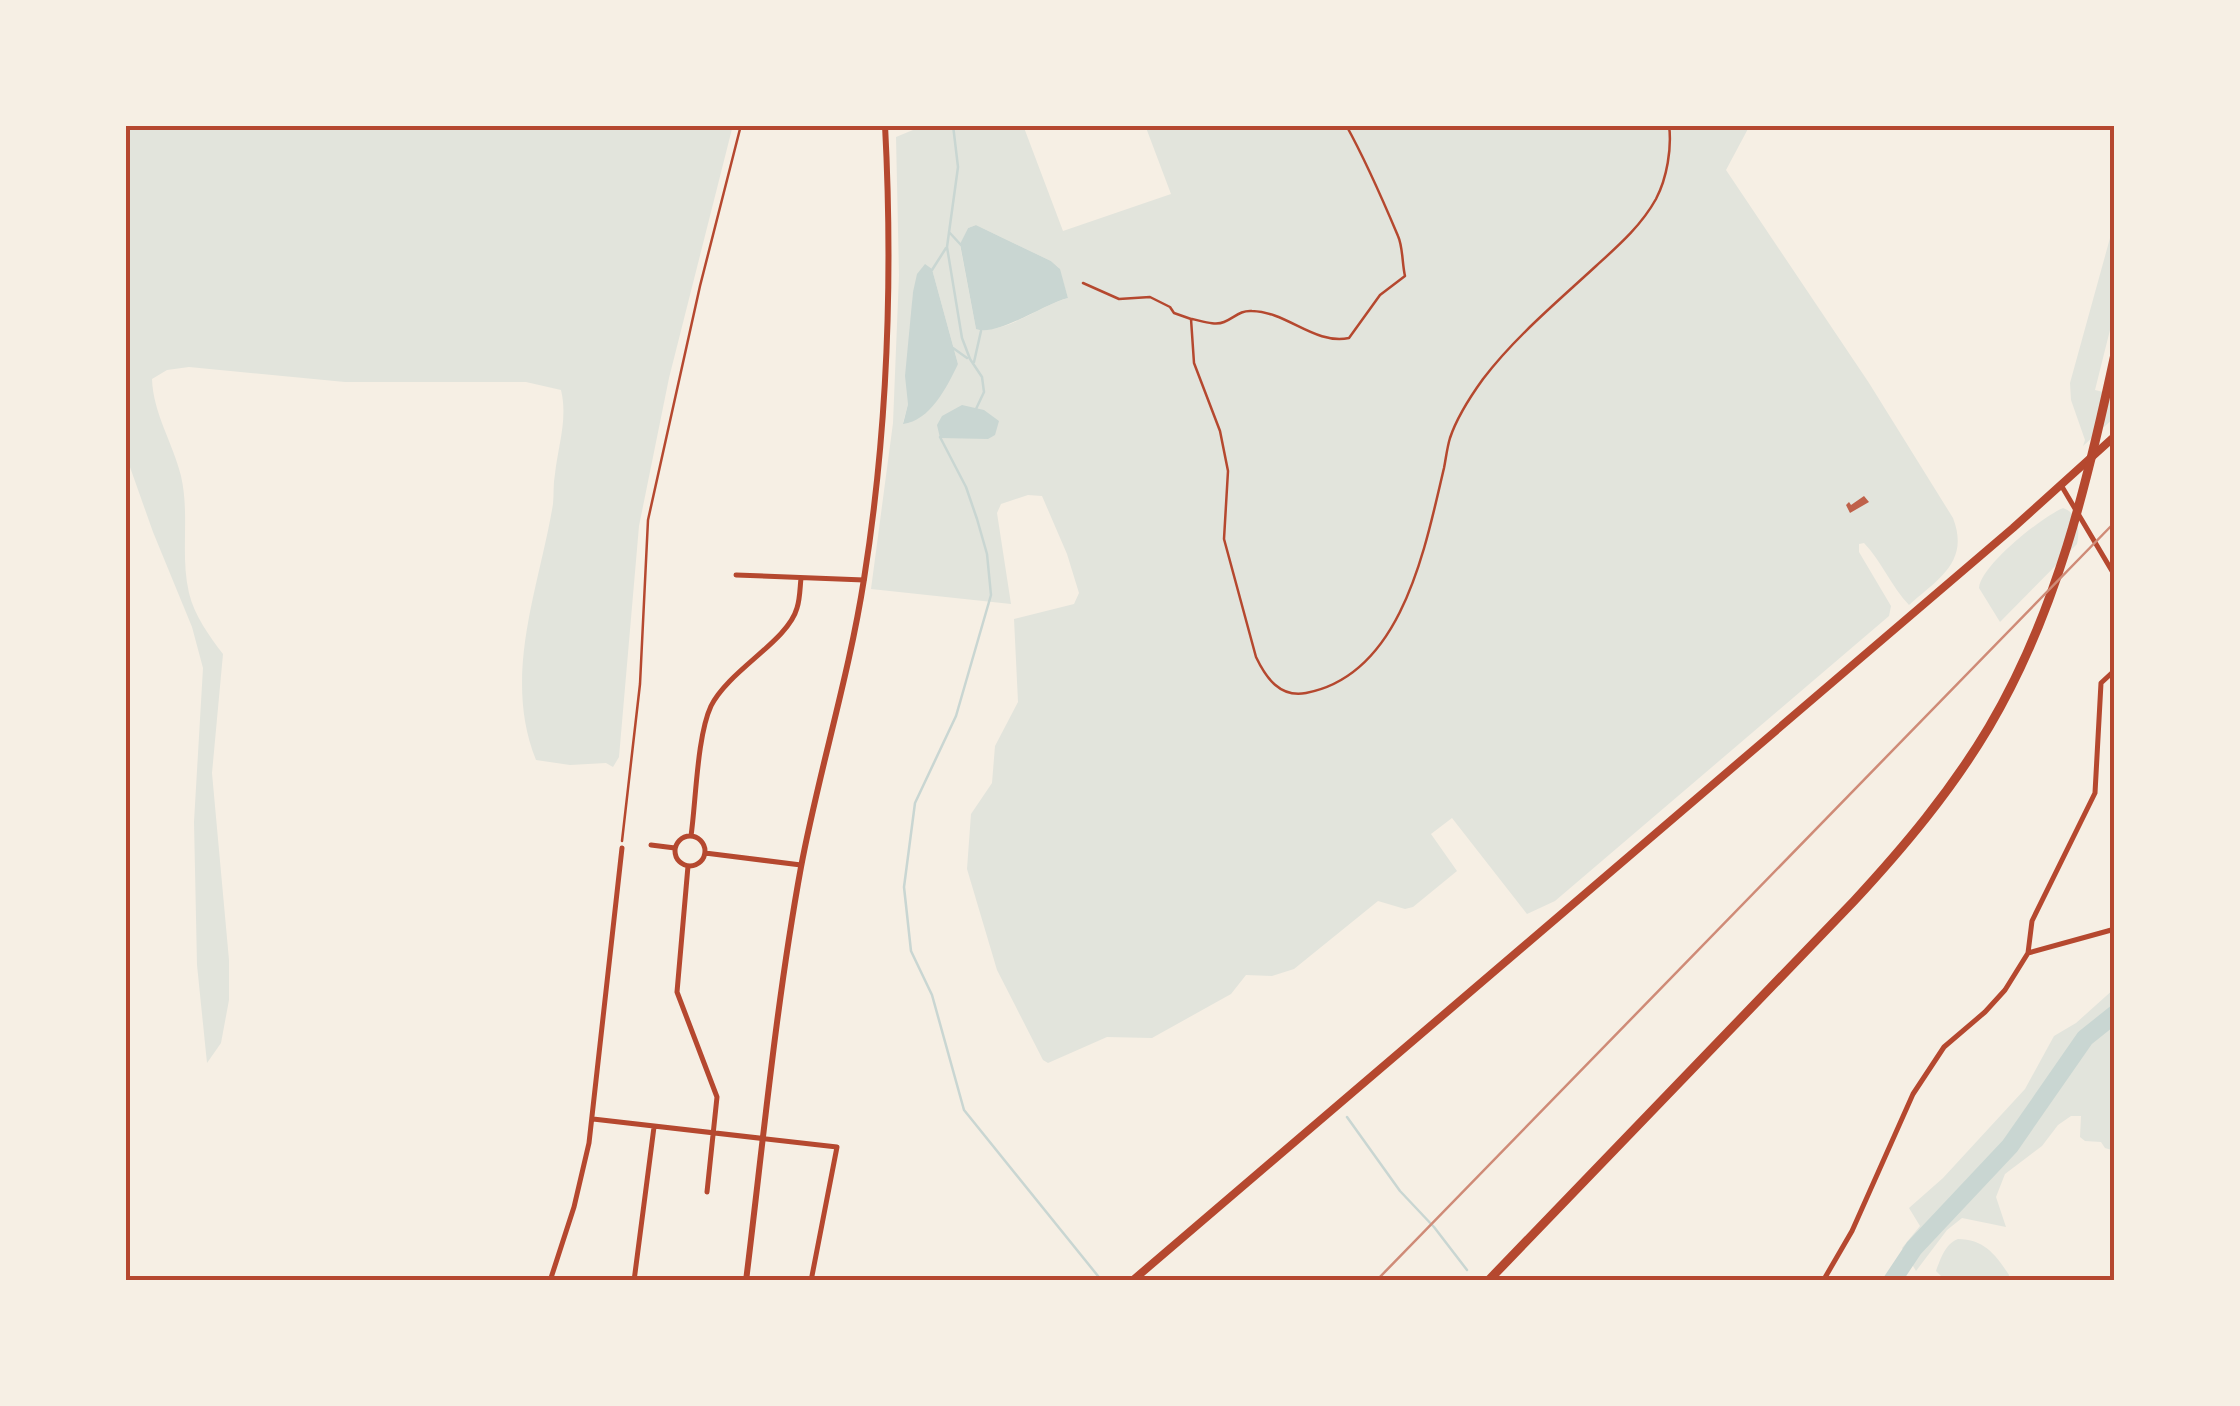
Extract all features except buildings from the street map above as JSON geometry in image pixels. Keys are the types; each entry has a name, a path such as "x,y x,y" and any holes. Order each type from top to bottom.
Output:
{"main road":[{"path":"1488,1281 1902,847 1942,798 1978,744 2029,651 2070,544 2115,354"},
{"path":"1132,1281 2115,436"}],"street":[{"path":"746,1281 801,865 864,580 882,439 890,323 885,125"},
{"path":"2061,485 2115,576"},
{"path":"736,575 864,580"},
{"path":"691,836 710,707 724,686 789,624 797,610 801,578"},
{"path":"1822,1281 1852,1232 1913,1094 1944,1047 1995,1001 2028,953 2032,921 2095,793 2102,683 2115,670"},
{"path":"675,848 684,837 691,836 699,838 705,853"},
{"path":"651,846 675,848"},
{"path":"550,1281 590,1143 622,848"},
{"path":"675,848 680,862 688,866 696,865 705,853"},
{"path":"705,853 801,865"},
{"path":"688,866 677,992 717,1097 708,1192"},
{"path":"2028,953 2115,929"},
{"path":"592,1118 837,1147 811,1281"},
{"path":"634,1281 654,1127"}],"path":[{"path":"622,848 640,684 648,520 740,125"},
{"path":"1083,283 1119,299 1150,297 1191,319 1216,324 1251,310 1335,341 1350,338 1380,296 1405,276 1399,238 1391,226 1385,200 1346,125"},
{"path":"1191,319 1194,363 1220,431 1228,471 1224,538 1256,656 1263,672 1279,689 1297,695 1314,692 1346,677 1375,656 1407,597 1449,439 1466,404 1504,352 1644,217 1663,181 1669,125"}],"shaded area":[{"path":"125,125 733,125 669,378 639,526 619,757 613,767 606,763 570,765 536,760 526,728 522,696 526,632 553,504 563,422 561,390 526,382 345,382 189,367 167,370 152,379 156,404 184,491 185,564 191,601 223,654 212,773 229,1000 221,1043 207,1063 197,965 194,822 203,668 192,627 125,453"},
{"path":"925,125 1023,125 1063,231 1171,194 1145,125 1750,125 1726,170 1869,383 1953,518 1957,533 1954,558 1940,578 1909,605 1870,550 1864,543 1859,544 1859,552 1891,606 1889,616 1555,901 1527,914 1452,818 1431,834 1457,871 1413,907 1405,909 1378,901 1294,969 1272,976 1246,975 1231,994 1152,1038 1107,1037 1048,1063 997,970 967,869 971,814 992,783 995,746 1018,702 1014,619 1074,604 1079,593 1042,496 1028,495 1001,504 997,513 1011,604 871,589 893,423 899,275 896,137","holes":["976,225 1051,261 1059,268 1068,298 1011,323 976,329 960,245 968,228","932,269 958,364 903,423 908,404 913,292"]},
{"path":"2115,220 2115,310 2095,390 2115,395 2115,417 2083,446 2085,440 2071,400 2070,383"},
{"path":"976,225 1051,261 1060,269 1068,298 1008,324 976,329 960,244 968,228"},
{"path":"925,264 932,269 958,364 929,410 903,424 908,404 905,376 913,292 917,274"},
{"path":"962,405 984,410 999,421 995,435 988,439 940,438 937,425 942,416"},
{"path":"2063,508 2077,523 2077,544 2000,622 1979,588 1982,578 2014,543"},
{"path":"2115,988 2115,1151 2101,1142 2085,1141 2080,1137 2081,1116 2071,1116 2058,1125 2042,1146 2005,1174 1996,1197 2006,1227 1962,1218 1947,1230 1916,1271 1902,1248 1920,1226 1909,1208 1943,1178 2025,1089 2054,1036 2076,1023"},
{"path":"1958,1239 1975,1242 1988,1250 2009,1275 2007,1281 1946,1281 1936,1271 1947,1248"}],"waterway":[{"path":"953,125 958,167 947,247 962,338 982,377 984,392 976,409"},
{"path":"949,232 961,245"},
{"path":"932,270 946,248"},
{"path":"974,362 981,331"},
{"path":"953,348 967,358"},
{"path":"940,437 966,487 977,519 987,554 991,595 956,716 915,803 904,887 911,951 932,995 964,1110 1102,1281"},
{"path":"1892,1281 1914,1248 2010,1146 2085,1038 2115,1014"},
{"path":"1347,1117 1400,1191 1467,1270"}],"railway":[{"path":"1376,1281 2115,522"}]}
